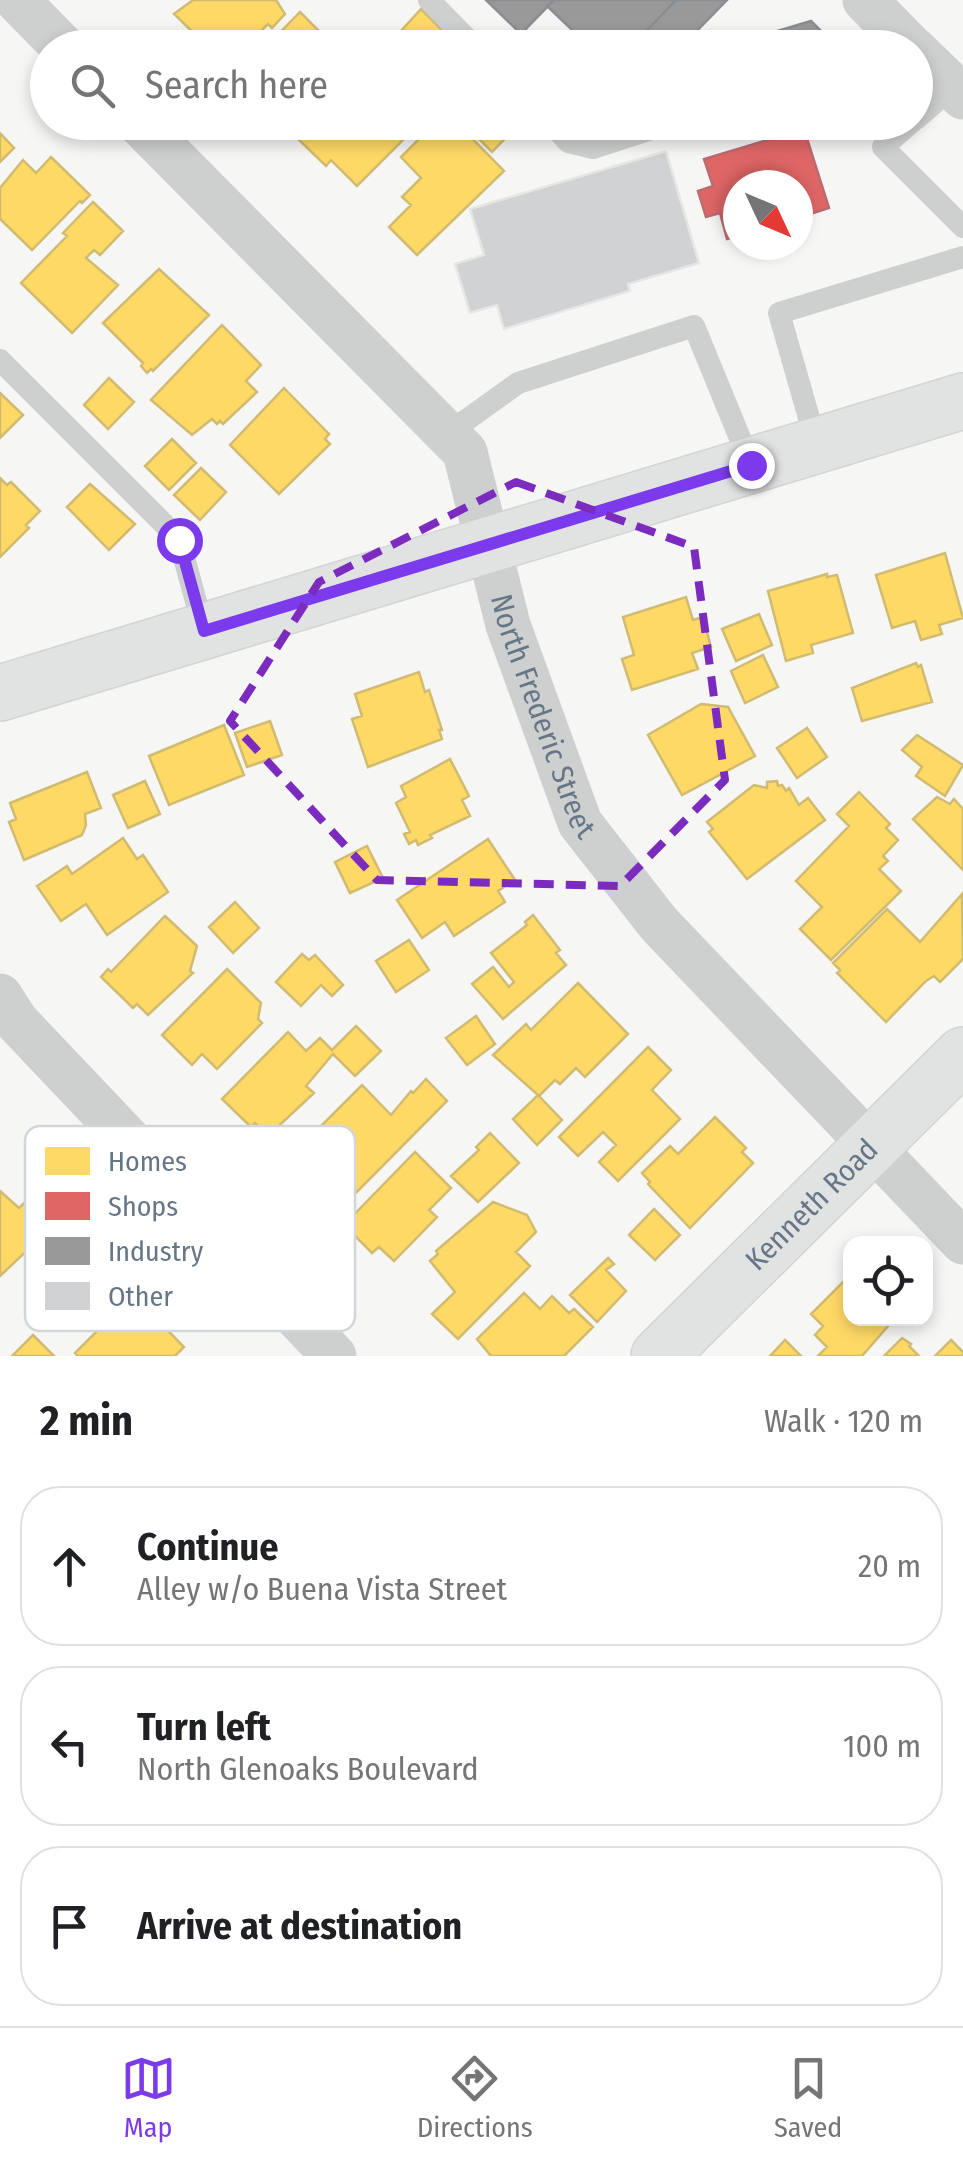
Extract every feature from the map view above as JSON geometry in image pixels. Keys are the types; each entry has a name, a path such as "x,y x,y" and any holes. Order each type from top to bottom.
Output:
{"main road":[{"path":"0,693 963,401"},
{"name":"Kenneth Road","path":"659,1356 963,1055"}],"street":[{"path":"17,0 46,30"},
{"path":"865,0 894,30"},
{"path":"933,68 958,92"},
{"name":"North Frederic Street","path":"156,140 465,452 508,624 580,823 659,924 963,1242"},
{"path":"0,996 16,1021 116,1126"},
{"path":"310,1331 334,1356"}],"lane":[{"path":"428,0 458,30"},
{"path":"933,108 958,92"},
{"path":"566,140 592,148 617,140"},
{"path":"892,140 884,147 963,228"},
{"path":"817,446 779,313 963,257"},
{"path":"447,434 518,383 694,326 751,465"},
{"path":"0,360 179,540 204,631"}],"highlighted area":[{"path":"516,482 694,547 725,780 620,886 377,880 230,721 319,582"}],"building: Homes":[{"path":"193,0 276,0 285,14 272,28 268,24 262,30 190,30 174,14"},
{"path":"421,9 442,30 402,30"},
{"path":"300,12 318,30 282,30"},
{"path":"0,133 14,148 0,162"},
{"path":"299,140 403,140 357,186 331,160 326,166"},
{"path":"418,140 474,140 504,171 417,255 389,227 411,205 402,197 421,178 401,157"},
{"path":"480,140 504,140 492,152"},
{"path":"51,157 90,195 32,250 0,219 0,188 23,160 36,173"},
{"path":"93,202 123,231 100,255 94,250 86,258 118,285 72,333 21,283 67,236 63,233"},
{"path":"159,269 209,315 147,373 143,363 103,323"},
{"path":"222,325 261,365 246,381 257,392 223,424 212,419 192,435 151,400"},
{"path":"109,378 134,402 108,429 84,405"},
{"path":"284,388 329,434 325,439 330,444 279,494 230,445"},
{"path":"0,393 23,415 0,438"},
{"path":"172,439 196,463 169,490 145,466"},
{"path":"201,468 226,492 200,520 174,495"},
{"path":"0,478 7,485 11,482 40,511 0,557"},
{"path":"90,484 135,524 109,550 67,507"},
{"path":"945,553 963,618 939,625 942,634 921,640 915,621 892,628 876,575"},
{"path":"827,574 837,575 853,633 811,645 813,653 786,661 768,591"},
{"path":"686,597 693,620 703,617 711,647 692,653 698,669 632,690 622,659 634,655 623,617"},
{"path":"759,614 772,645 736,661 722,629"},
{"path":"763,655 778,687 745,703 731,671"},
{"path":"916,663 921,665 932,702 862,721 852,688"},
{"path":"419,672 425,692 429,690 442,739 368,767 352,719 362,716 355,694"},
{"path":"701,704 728,707 755,756 682,795 648,735"},
{"path":"270,721 282,755 247,767 235,733"},
{"path":"224,725 244,775 169,805 149,756"},
{"path":"807,728 827,757 797,778 777,748"},
{"path":"917,735 963,765 945,796 916,776 922,767 902,750"},
{"path":"450,759 469,796 462,800 470,816 418,845 416,840 409,844 404,834 410,832 396,803 406,797 401,786"},
{"path":"87,772 101,808 85,814 82,835 24,860 9,822 16,819 10,803"},
{"path":"145,781 160,814 128,828 113,795"},
{"path":"777,781 786,791 789,788 799,805 808,798 825,820 747,879 709,832 713,829 707,822 754,785 767,788 767,782"},
{"path":"859,792 890,824 886,828 898,840 883,856 888,861 879,869 901,891 831,960 800,929 822,907 796,881 849,826 837,814"},
{"path":"937,797 950,804 954,799 963,809 963,870 913,819"},
{"path":"123,838 137,859 143,855 168,892 107,935 86,904 61,921 37,886 67,866 72,874"},
{"path":"488,839 515,880 498,891 505,902 454,936 445,922 422,938 397,900"},
{"path":"367,846 383,878 350,893 335,862"},
{"path":"962,894 963,959 940,982 934,976 926,981 886,1022 837,973 840,970 833,963 887,909 920,942"},
{"path":"235,902 259,928 233,953 209,927"},
{"path":"533,915 560,950 556,953 566,965 503,1019 472,984 493,967 509,987 514,982 491,953 527,925 525,922"},
{"path":"165,916 197,946 190,971 193,973 148,1015 137,1004 133,1008 101,977 108,969 111,972"},
{"path":"409,940 429,970 396,992 376,961"},
{"path":"302,954 309,960 315,955 343,985 332,996 321,985 301,1006 276,982"},
{"path":"227,969 261,1003 258,1019 262,1023 217,1069 202,1054 192,1065 162,1035"},
{"path":"578,983 628,1034 585,1077 576,1068 560,1084 555,1080 539,1096 493,1055 526,1024 531,1030"},
{"path":"476,1016 495,1044 467,1065 446,1038"},
{"path":"356,1026 381,1051 355,1076 333,1054 306,1086 314,1093 279,1126 250,1126 222,1099 288,1032 306,1051 320,1038 332,1050"},
{"path":"648,1047 671,1070 652,1090 680,1119 618,1181 599,1162 616,1145 603,1132 578,1156 559,1137"},
{"path":"426,1079 447,1101 355,1194 355,1126 321,1126 362,1085 391,1115"},
{"path":"538,1095 562,1120 537,1145 513,1119"},
{"path":"715,1117 746,1148 742,1152 753,1163 690,1228 642,1173 670,1146 678,1154"},
{"path":"490,1133 519,1163 478,1202 451,1176 479,1150 476,1147"},
{"path":"415,1152 451,1188 429,1210 437,1217 394,1261 379,1247 372,1253 355,1236 355,1214"},
{"path":"0,1191 19,1208 25,1202 25,1252 0,1276"},
{"path":"493,1202 527,1215 536,1232 516,1252 530,1266 458,1339 432,1314 455,1292 430,1261 438,1254 436,1251"},
{"path":"654,1209 680,1235 655,1260 629,1235"},
{"path":"608,1258 614,1264 606,1270 626,1291 597,1322 570,1295"},
{"path":"843,1282 843,1326 888,1326 862,1356 818,1356 827,1347 815,1335 823,1326 811,1314"},
{"path":"524,1293 540,1309 552,1296 569,1313 574,1309 593,1327 564,1356 491,1356 477,1339"},
{"path":"97,1331 168,1331 184,1347 175,1356 75,1353"},
{"path":"33,1335 54,1356 12,1356"},
{"path":"902,1338 919,1356 884,1356"},
{"path":"785,1340 801,1356 770,1356"},
{"path":"951,1340 963,1356 935,1356"}],"building: Shops":[{"path":"767,140 807,140 829,208 813,213 813,170 723,170 723,224 720,213 706,217 698,191 713,186 704,159"}],"building: Industry":[{"path":"486,0 554,0 525,30 517,30"},
{"path":"554,0 676,0 647,30 572,30 547,6"},
{"path":"676,0 727,0 698,30 647,30"},
{"path":"811,21 820,30 781,30"}],"building: Other":[{"path":"666,151 699,263 628,284 630,291 504,329 497,305 470,313 455,264 484,255 470,209"}],"route":[{"path":"179,540 204,631 751,465"}]}
